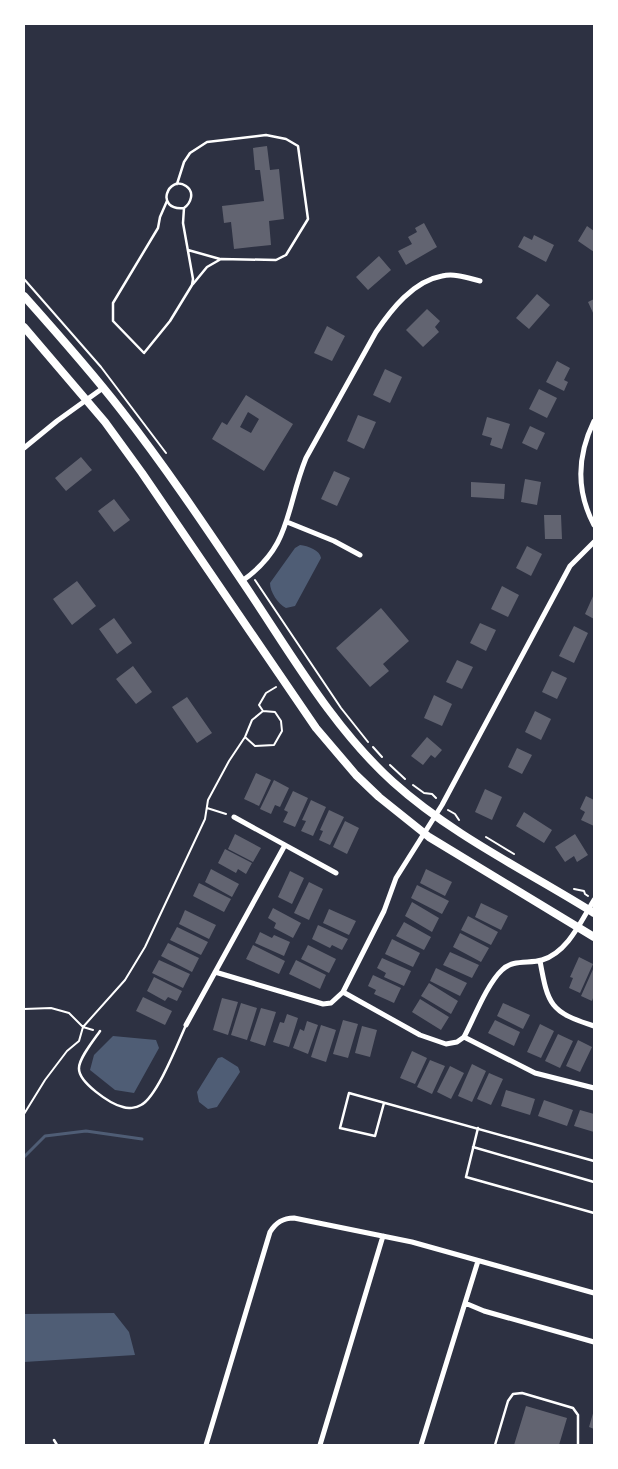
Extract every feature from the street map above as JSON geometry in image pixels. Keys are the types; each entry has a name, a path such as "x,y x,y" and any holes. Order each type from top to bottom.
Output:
{"main road":[{"path":"24,296 103,388 159,461 316,691 350,737 393,782 435,816 591,911"},
{"path":"24,327 86,399 142,473 316,728 356,774 379,797 424,833 594,937"}],"street":[{"path":"242,581 260,568 270,557 282,536 297,480 306,458 376,332 388,314 412,291 435,278 454,275 480,281"},
{"path":"24,448 57,421 103,388"},
{"path":"594,421 583,449 580,468 584,502 594,525"},
{"path":"287,522 334,541 360,555"},
{"path":"215,972 323,1004 331,1002 343,992 384,912 396,878 442,805 570,566 594,542"},
{"path":"234,817 336,873"},
{"path":"186,1025 285,845"},
{"path":"343,992 420,1035 446,1044 457,1042 464,1037 494,979 503,968 524,961 540,960 558,952 591,911 592,898"},
{"path":"540,960 544,986 550,1002 561,1013 594,1026"},
{"path":"464,1037 535,1073 594,1088"},
{"path":"206,1445 270,1232 280,1220 294,1218 412,1242 594,1293"},
{"path":"320,1445 383,1236"},
{"path":"421,1445 478,1261"},
{"path":"465,1303 484,1311 594,1342"}],"lane":[{"path":"178,184 184,162 190,153 207,142 266,135 286,138 298,146 308,219 286,255 276,260 221,259 188,250"},
{"path":"178,184 187,186 192,198 184,208 177,209 167,201 166,194 169,188 178,184"},
{"path":"167,201 160,217 158,228 112,303 113,321 144,353 170,321 192,285 207,267 221,259"},
{"path":"184,208 183,223 192,285"},
{"path":"100,1031 84,1055 79,1067 81,1076 85,1083 113,1103 124,1108 134,1108 142,1105 151,1097 186,1025"},
{"path":"384,1104 375,1136 340,1128 349,1093 594,1161"},
{"path":"478,1128 466,1177 594,1213"},
{"path":"473,1148 594,1182"},
{"path":"495,1445 508,1401 513,1394 522,1393 573,1408 578,1416 578,1445"},
{"path":"54,1440 57,1445"}],"path":[{"path":"263,711 259,705 266,693 277,686"},
{"path":"24,1114 51,1072 67,1051 78,1041 83,1027 125,980 145,947 205,819 208,800 229,761 245,737 252,720 263,711 275,712 280,721 282,731 274,745 255,746 245,737"},
{"path":"358,729 383,758"},
{"path":"388,763 424,793 432,794 462,822"},
{"path":"207,808 234,817"},
{"path":"486,837 519,857"},
{"path":"567,885 574,890 584,890 585,894 592,898"},
{"path":"24,1009 51,1008 70,1013 83,1027 100,1031"}],"water":[{"path":"300,545 310,547 321,558 295,606 286,608 275,597 270,583 295,548"},
{"path":"113,1036 156,1040 159,1048 134,1093 115,1090 90,1070 94,1055"},
{"path":"222,1057 238,1067 240,1072 217,1107 208,1109 199,1102 197,1092 218,1058"},
{"path":"114,1313 129,1332 135,1355 24,1362 24,1314"}],"building":[{"path":"267,146 270,170 279,169 284,219 269,221 271,245 234,249 231,222 224,223 222,206 264,201 260,170 255,170 253,148"},
{"path":"424,223 437,247 406,265 398,251 412,244 408,237 417,232 415,228"},
{"path":"587,226 594,231 594,252 578,241"},
{"path":"534,235 554,245 546,262 518,247 524,236 532,240"},
{"path":"379,256 391,270 368,290 356,277"},
{"path":"537,294 550,305 529,329 516,318"},
{"path":"594,299 594,315 588,302"},
{"path":"427,309 440,321 435,327 439,332 423,347 406,330"},
{"path":"327,326 345,336 332,361 314,353"},
{"path":"557,361 570,368 564,380 568,382 564,391 546,382"},
{"path":"385,369 402,377 390,403 373,395"},
{"path":"539,389 557,398 547,418 529,409"},
{"path":"246,395 293,424 264,471 212,439 222,422 227,425","holes":["248,412 259,419 251,433 240,427"]},
{"path":"358,415 376,422 364,449 347,441"},
{"path":"487,417 510,424 502,449 490,445 492,438 482,435"},
{"path":"530,426 545,433 537,450 522,443"},
{"path":"81,457 92,470 66,491 55,478"},
{"path":"334,471 350,478 337,506 321,499"},
{"path":"525,479 541,482 537,505 521,502"},
{"path":"471,482 505,484 504,499 471,497"},
{"path":"114,499 130,520 114,532 98,511"},
{"path":"544,515 561,515 562,539 545,539"},
{"path":"527,546 542,554 531,576 516,568"},
{"path":"77,581 96,606 72,625 53,599"},
{"path":"502,586 519,595 508,617 491,609"},
{"path":"594,594 594,619 585,614"},
{"path":"381,608 409,641 383,664 389,671 370,687 336,648"},
{"path":"114,618 132,643 117,654 99,629"},
{"path":"480,623 496,630 486,651 470,643"},
{"path":"574,626 588,633 574,663 559,656"},
{"path":"457,660 473,667 462,689 446,682"},
{"path":"133,666 152,692 136,704 116,679"},
{"path":"552,671 567,678 557,699 542,692"},
{"path":"434,695 452,704 442,726 424,718"},
{"path":"187,697 212,733 197,743 172,707"},
{"path":"535,711 551,719 541,740 525,732"},
{"path":"427,737 442,750 435,758 431,755 423,765 411,756"},
{"path":"517,748 532,755 522,774 508,767"},
{"path":"256,773 271,780 259,806 244,799"},
{"path":"274,780 289,788 280,807 275,805 271,814 260,809"},
{"path":"485,789 502,797 492,820 475,812"},
{"path":"293,791 308,798 295,827 283,822 288,812 284,810"},
{"path":"586,796 594,800 594,826 581,820 585,812 580,809"},
{"path":"311,800 326,807 313,836 301,831 306,821 302,820"},
{"path":"329,810 344,817 330,845 319,840 323,831 320,830"},
{"path":"524,812 552,830 544,843 516,826"},
{"path":"345,821 359,828 347,854 333,847"},
{"path":"235,834 261,848 253,862 228,849"},
{"path":"575,834 588,855 577,862 574,856 565,862 555,847"},
{"path":"225,849 252,863 246,874 238,869 236,873 218,863"},
{"path":"211,869 239,884 232,897 205,882"},
{"path":"426,869 452,882 445,896 420,883"},
{"path":"290,871 304,878 292,904 278,897"},
{"path":"309,882 323,889 309,920 294,913"},
{"path":"199,883 231,899 224,912 193,896"},
{"path":"417,885 449,901 442,914 411,898"},
{"path":"412,902 439,918 432,932 405,916"},
{"path":"481,903 508,916 501,930 475,917"},
{"path":"273,908 301,923 293,938 274,928 276,923 268,918"},
{"path":"329,909 356,921 349,935 323,923"},
{"path":"185,910 216,925 209,939 179,924"},
{"path":"468,916 498,932 491,945 461,930"},
{"path":"404,922 431,937 424,950 396,936"},
{"path":"318,925 348,939 342,950 332,945 330,948 312,939"},
{"path":"177,927 208,942 201,955 170,940"},
{"path":"260,932 272,938 274,935 290,942 284,956 255,943"},
{"path":"460,933 489,948 481,962 453,947"},
{"path":"392,939 420,953 413,967 385,954"},
{"path":"168,943 199,958 192,972 161,956"},
{"path":"253,945 285,961 279,974 246,959"},
{"path":"308,945 336,959 329,973 301,959"},
{"path":"450,952 479,965 472,978 443,965"},
{"path":"579,957 593,964 580,993 569,988 573,978 570,977"},
{"path":"382,958 411,971 404,986 384,977 386,973 377,968"},
{"path":"159,960 190,974 183,988 152,973"},
{"path":"296,960 326,975 320,989 289,974"},
{"path":"594,967 594,995 592,1001 581,996"},
{"path":"436,968 467,983 460,996 430,981"},
{"path":"373,975 401,988 394,1003 374,994 376,990 368,986"},
{"path":"154,977 182,991 177,1001 168,997 165,1001 147,991"},
{"path":"429,983 458,1001 451,1014 421,996"},
{"path":"143,997 172,1011 165,1025 136,1011"},
{"path":"222,998 238,1002 228,1035 213,1030"},
{"path":"420,999 449,1017 441,1030 412,1012"},
{"path":"241,1003 257,1008 247,1040 231,1035"},
{"path":"503,1003 530,1015 523,1029 497,1016"},
{"path":"261,1008 276,1012 265,1046 250,1041"},
{"path":"287,1014 298,1018 289,1047 273,1042 280,1022 284,1023"},
{"path":"343,1020 358,1024 348,1058 333,1054"},
{"path":"495,1020 520,1032 514,1046 488,1033"},
{"path":"307,1021 318,1025 308,1054 293,1048 300,1029 304,1031"},
{"path":"540,1024 554,1031 541,1058 527,1052"},
{"path":"321,1025 336,1030 326,1062 311,1057"},
{"path":"362,1026 377,1030 370,1057 355,1053"},
{"path":"558,1034 573,1041 560,1068 545,1061"},
{"path":"578,1040 592,1047 580,1072 566,1066"},
{"path":"412,1051 427,1058 415,1084 400,1078"},
{"path":"430,1060 445,1066 432,1094 417,1087"},
{"path":"472,1064 486,1071 472,1102 458,1096"},
{"path":"450,1066 464,1073 451,1099 437,1092"},
{"path":"489,1073 503,1079 491,1105 477,1099"},
{"path":"506,1090 535,1099 530,1115 501,1106"},
{"path":"544,1100 573,1110 567,1126 538,1116"},
{"path":"580,1110 594,1114 594,1132 574,1126"},
{"path":"526,1406 567,1418 559,1445 514,1445"},
{"path":"594,1410 594,1429 589,1427"}],"waterway":[{"path":"24,1157 45,1136 86,1131 142,1139"}]}
